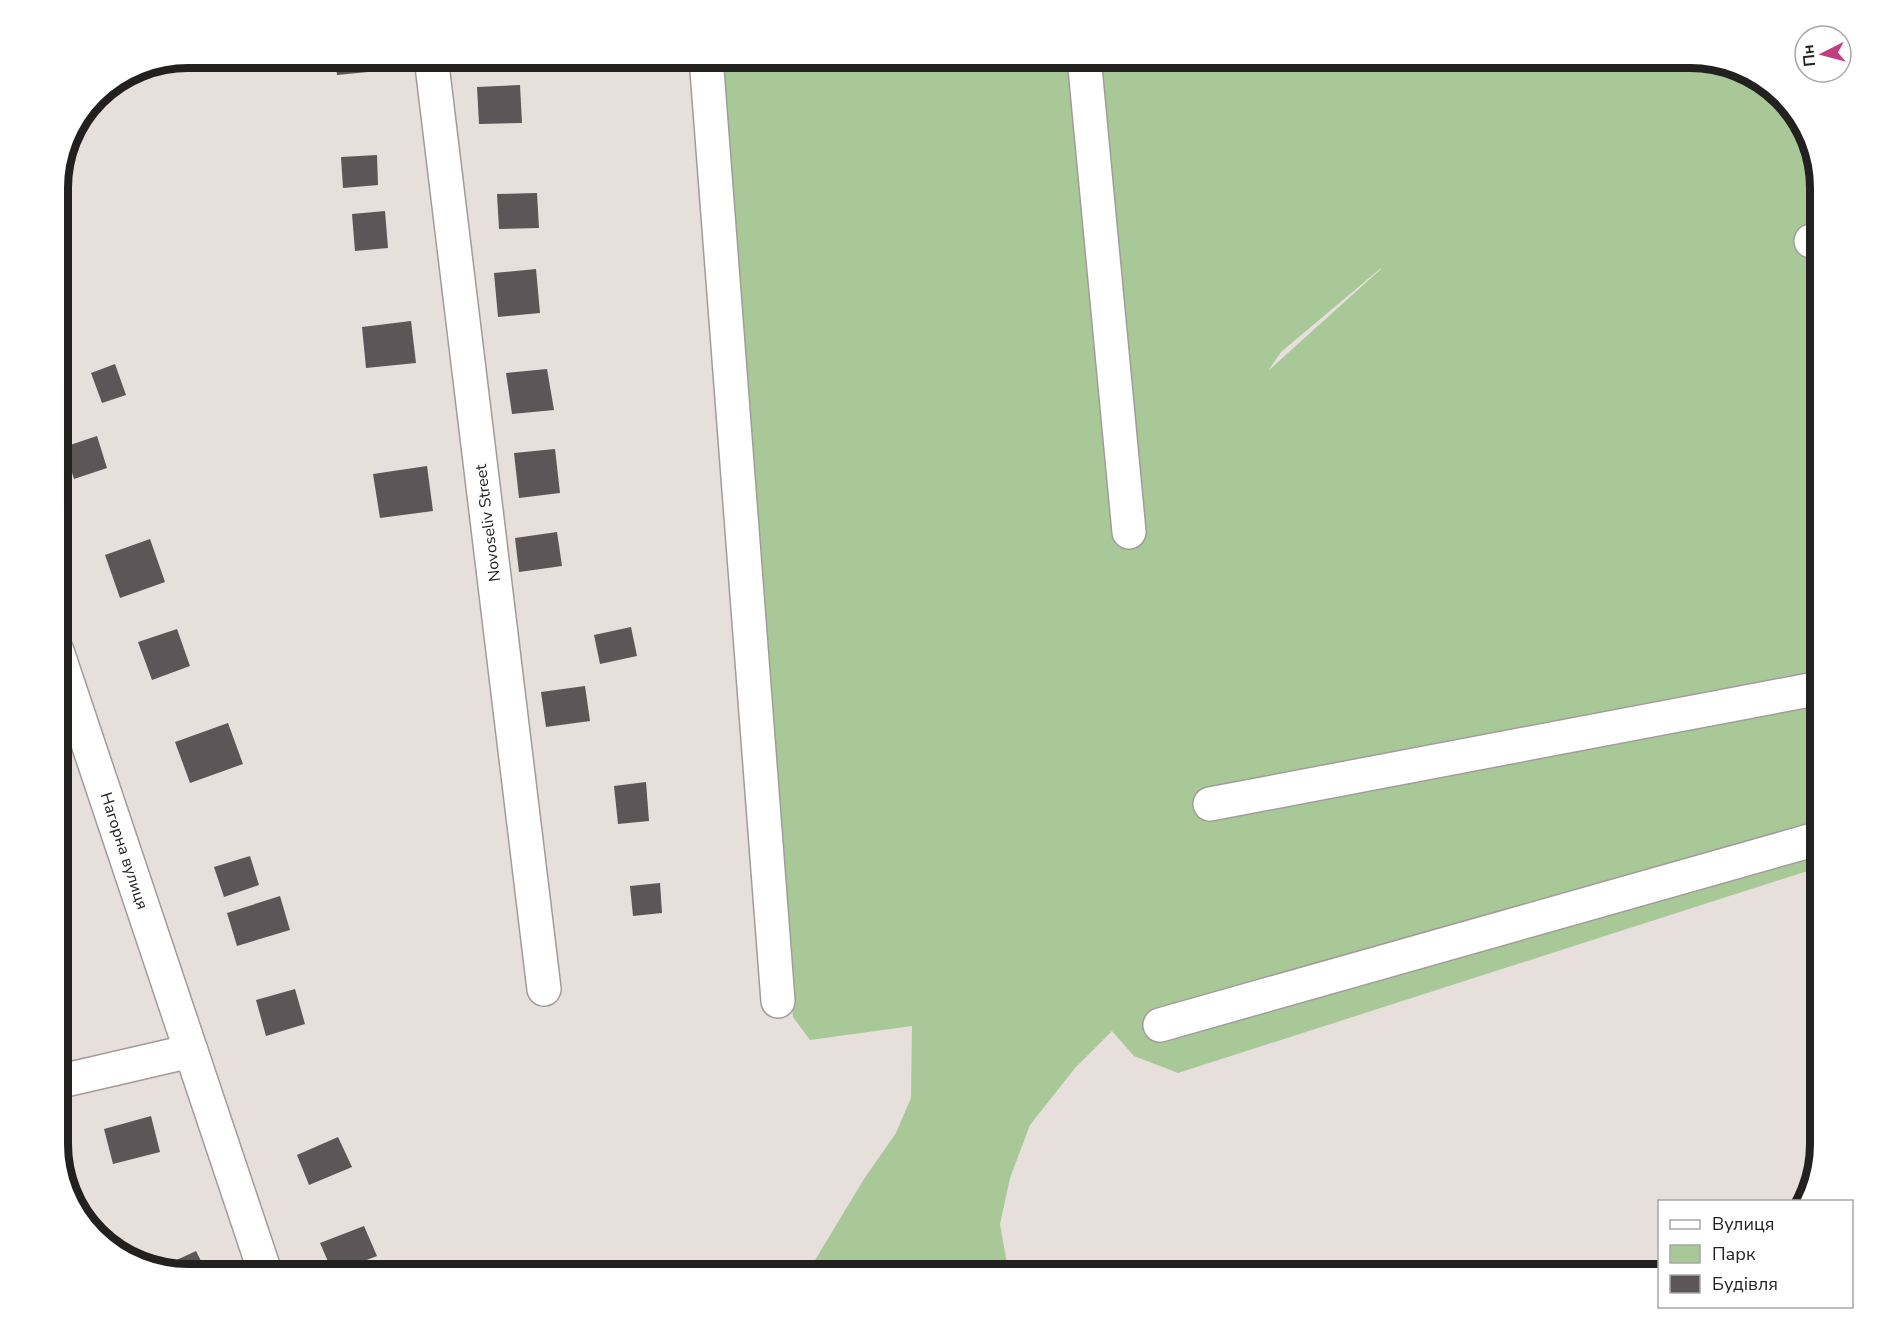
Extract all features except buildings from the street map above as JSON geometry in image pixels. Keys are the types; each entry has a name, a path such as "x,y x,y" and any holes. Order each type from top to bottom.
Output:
{"street":[{"name":"Novoseliv Street","path":"432,68 544,989"},
{"path":"707,68 778,1001"},
{"path":"1085,68 1129,532"},
{"name":"Нагорна вулиця","path":"68,684 262,1264"},
{"path":"1210,804 1810,690"},
{"path":"1160,1025 1810,841"},
{"path":"68,1079 191,1051"}],"green space":[{"path":"720,68 1690,68 1721,72 1736,77 1763,92 1785,114 1803,149 1810,187 1810,870 1178,1073 1134,1056 1112,1031 1075,1068 1030,1125 1010,1178 1000,1224 1007,1264 813,1264 864,1179 896,1133 911,1098 912,1026 810,1040 793,1017","holes":["1381,268 1381,269 1268,371 1281,352"]}]}
